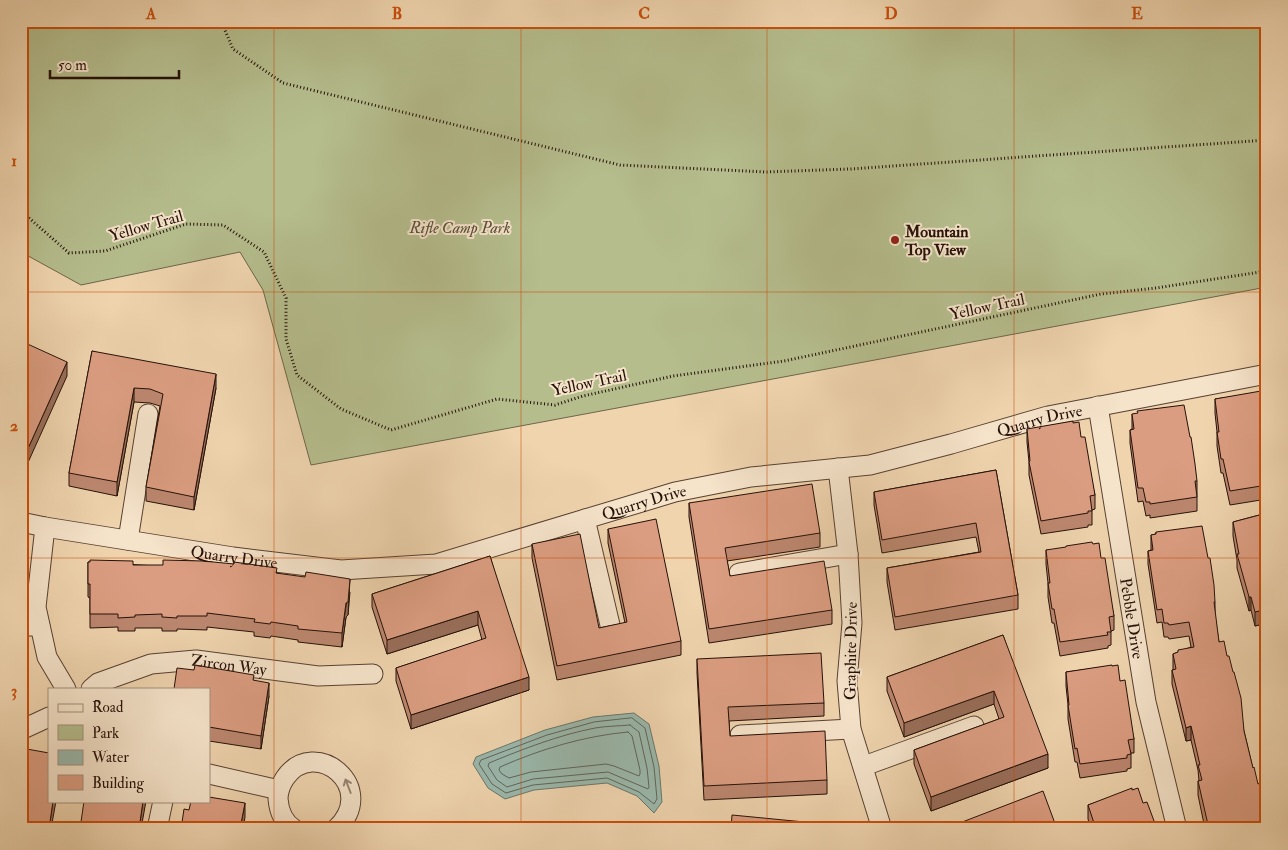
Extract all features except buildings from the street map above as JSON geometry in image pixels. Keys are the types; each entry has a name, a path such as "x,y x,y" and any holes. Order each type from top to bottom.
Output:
{"street":[{"name":"Quarry Drive","path":"21,522 234,557 341,570 436,564 676,492 751,478 870,465 1048,416 1267,374"},
{"name":"Pebble Drive","path":"1098,406 1146,702 1177,829"},
{"path":"128,540 148,414"},
{"name":"Graphite Drive","path":"838,468 848,554 852,623 847,680 851,729 882,829"},
{"path":"586,519 610,625"},
{"path":"45,527 36,608 47,657 65,688"},
{"path":"739,573 848,554"},
{"path":"21,626 40,626"},
{"name":"Zircon Way","path":"92,688 98,683 151,664 196,660 318,676 373,674"},
{"path":"21,730 48,717"},
{"path":"864,766 974,726"},
{"path":"740,735 851,729"},
{"path":"294,829 283,818 278,807 279,790 281,783 288,773 298,766 310,762 323,763 334,768 344,776 350,787 352,799 349,812 336,829"},
{"path":"210,774 279,790"},
{"path":"157,829 162,802"}],"path":[{"path":"221,21 233,49 283,83 620,165 766,172 850,169 1267,140"},
{"name":"Yellow Trail","path":"21,211 69,253 105,251 186,224 223,226 264,252 286,298 286,339 298,375 341,409 391,430 497,399 554,405 583,396 673,376 784,362 1101,294 1156,288 1267,271"}],"green space":[{"name":"Rifle Camp Park","path":"21,21 1267,21 1267,287 311,465 263,290 240,252 81,285 21,252"}],"water":[{"path":"634,713 649,724 659,766 662,802 654,813 637,796 607,783 534,790 505,799 488,788 473,764 476,757 545,730 593,717"}],"place":[{"name":"Mountain Top View","path":"895,240"}]}
